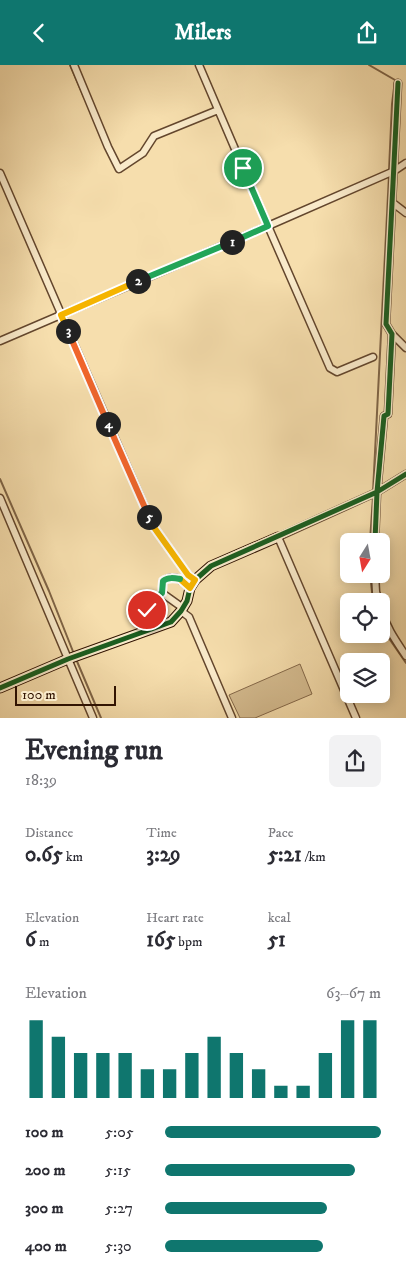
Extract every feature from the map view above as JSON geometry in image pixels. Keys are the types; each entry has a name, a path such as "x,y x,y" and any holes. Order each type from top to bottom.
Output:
{"street":[{"path":"74,65 119,169 143,153 154,136 218,110"},
{"path":"199,65 330,368 337,372 373,357"},
{"path":"398,83 386,324 392,335 406,348"},
{"path":"0,341 394,171 406,163"},
{"path":"0,173 153,526 188,575 195,580"},
{"path":"392,203 406,213"},
{"path":"375,533 384,416 388,415 392,335"},
{"path":"0,689 68,659 171,622 182,610 195,580 211,566 377,492 406,474"},
{"path":"0,498 93,718"},
{"path":"278,537 356,718"},
{"path":"162,593 163,581 166,579 180,579 190,588"},
{"path":"156,628 147,610 150,601 162,593"},
{"path":"162,593 189,617 232,718"},
{"path":"390,630 406,656"}],"shaded area":[{"path":"300,664 312,694 255,718 240,718 229,695"}],"waterway":[{"path":"70,65 84,97"},
{"path":"369,65 395,80 389,170"},
{"path":"373,492 389,175"},
{"path":"0,479 49,591 74,654"},
{"path":"371,533 373,497"},
{"path":"371,583 372,593"},
{"path":"390,640 406,663"},
{"path":"76,659 101,718"}],"cycle path":[{"path":"375,533 384,416 388,414 392,334 386,324 398,83"},
{"path":"0,688 68,659 171,622 187,601 190,588 195,580 211,566 377,492 406,474"}],"route":[{"path":"147,610 150,601 162,593 163,581 166,579 180,579 190,588 195,580 188,575 153,526 61,315 268,226 243,168"}]}
